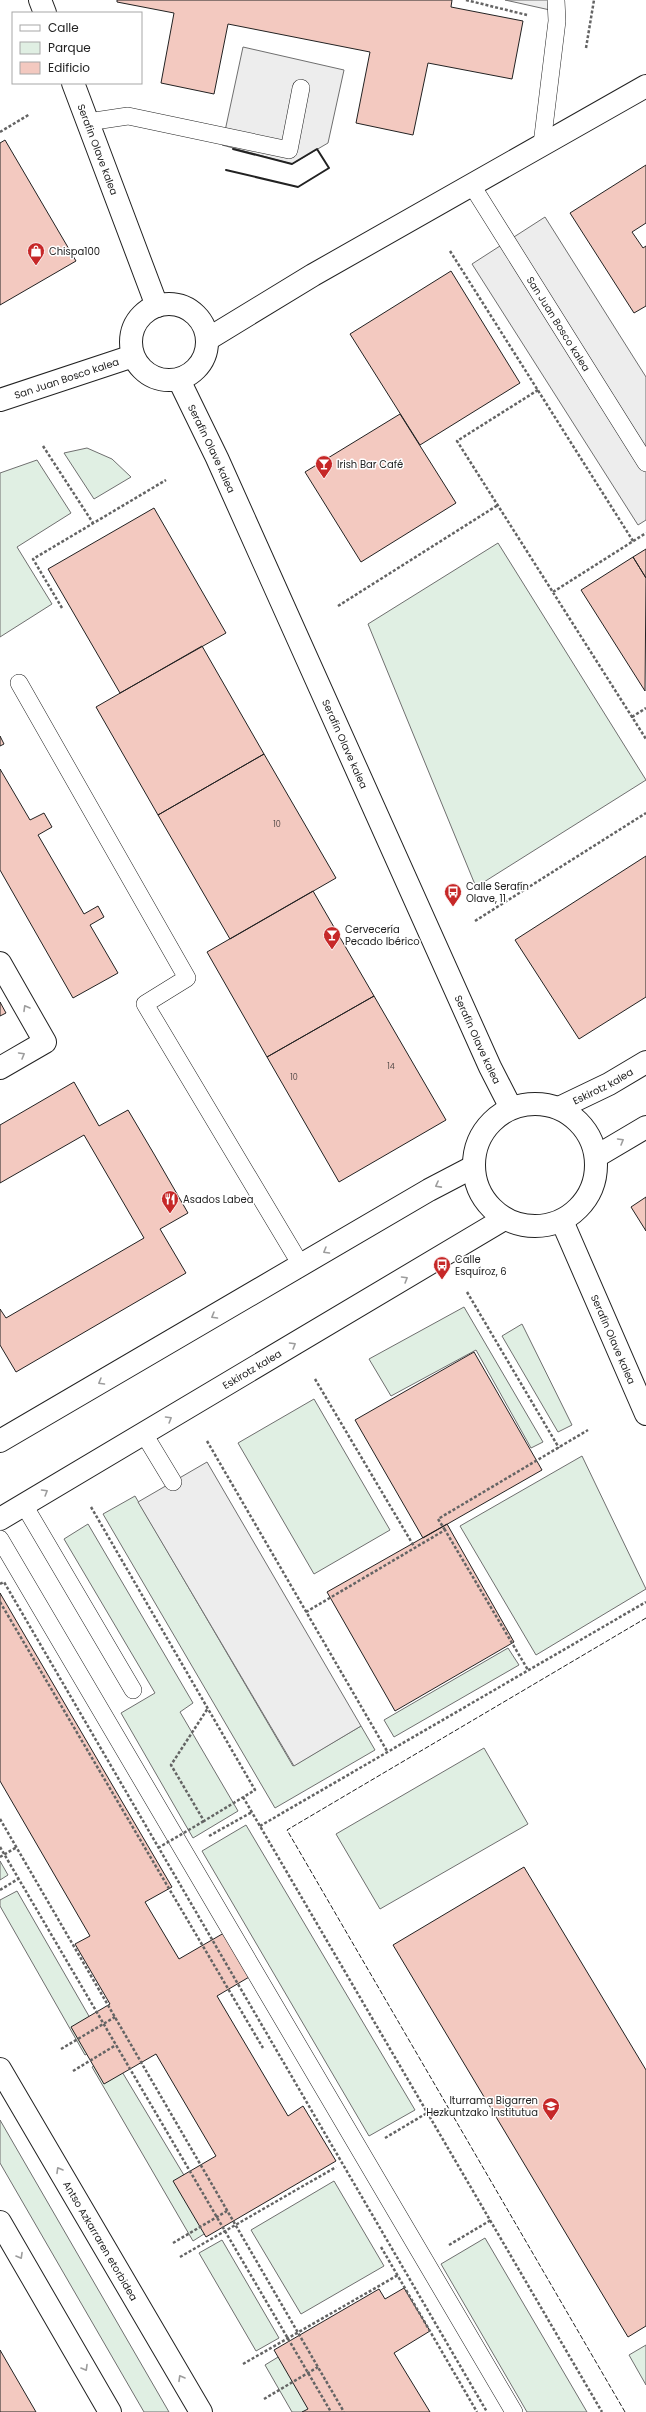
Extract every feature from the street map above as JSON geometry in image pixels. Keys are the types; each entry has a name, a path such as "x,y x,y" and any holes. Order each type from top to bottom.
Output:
{"main road":[{"path":"40,0 45,12"},
{"name":"Serafin Olave kalea","path":"73,84 157,306"},
{"path":"208,339 313,275 646,86"},
{"path":"174,304 191,310 203,323 208,339 205,357 195,372 179,380 161,380 144,372 133,356 131,336 139,317 157,306 174,304"},
{"name":"San Juan Bosco kalea","path":"0,400 133,356"},
{"name":"Serafin Olave kalea","path":"179,380 220,465 490,1067 511,1108"},
{"path":"0,963 45,1042 0,1068"},
{"name":"Eskirotz kalea","path":"559,1108 610,1084 646,1062"},
{"path":"534,1103 559,1108 584,1127 596,1156 594,1182 582,1206 562,1221 533,1227 504,1219 482,1197 473,1167 482,1131 511,1108 534,1103"},
{"path":"596,1156 646,1127"},
{"path":"0,1441 473,1167"},
{"name":"Eskirotz kalea","path":"0,1519 504,1219"},
{"name":"Serafin Olave kalea","path":"562,1221 646,1414"},
{"name":"Antso Azkarraren etorbidea","path":"0,2069 201,2412"},
{"path":"0,2222 110,2412"}],"lane":[{"path":"542,144 557,21 556,0"},
{"path":"88,122 128,116 289,150 301,88"},
{"name":"San Juan Bosco kalea","path":"471,184 646,463"},
{"path":"19,683 187,978 144,1004 302,1265"},
{"path":"144,1434 173,1482"},
{"path":"24,1505 133,1690"},
{"path":"0,1539 514,2412"}],"path":[{"path":"466,0 535,16"},
{"path":"586,48 594,0"},
{"path":"0,132 30,114"},
{"path":"450,251 633,541"},
{"path":"538,390 457,441 646,739"},
{"path":"43,446 93,523"},
{"path":"62,608 33,559 166,480"},
{"path":"338,606 498,505"},
{"path":"553,592 646,532"},
{"path":"632,716 646,708"},
{"path":"475,921 646,813"},
{"path":"467,1292 559,1448"},
{"path":"315,1379 415,1548"},
{"path":"528,1670 438,1519 588,1430"},
{"path":"207,1441 387,1752"},
{"path":"92,1507 255,1790 158,1848"},
{"path":"306,1612 445,1530"},
{"path":"0,1584 4,1582 487,2412"},
{"path":"0,1602 266,2051"},
{"path":"260,1826 646,1602"},
{"path":"204,1821 171,1765 208,1708"},
{"path":"243,1797 602,2412"},
{"path":"184,1851 252,1812"},
{"path":"0,1819 344,2412"},
{"path":"0,1847 331,2412"},
{"path":"0,1857 16,1847"},
{"path":"0,1890 19,1879"},
{"path":"61,2049 115,2017"},
{"path":"73,2071 116,2045"},
{"path":"180,2257 226,2232 427,2113"},
{"path":"330,2161 338,2174"},
{"path":"172,2243 227,2211"},
{"path":"243,2364 491,2220"},
{"path":"378,2242 477,2412"},
{"path":"264,2399 318,2367"}],"green space":[{"path":"87,448 112,459 131,477 94,499 64,453"},
{"path":"37,460 71,513 17,547 52,604 0,637 0,473"},
{"path":"498,543 646,780 476,887 368,624"},
{"path":"464,1307 543,1442 531,1448 476,1350 391,1396 369,1359"},
{"path":"522,1324 572,1425 558,1432 502,1336"},
{"path":"314,1399 390,1530 314,1574 238,1443"},
{"path":"582,1456 646,1589 536,1655 460,1526"},
{"path":"135,1496 293,1766 361,1726 375,1750 275,1808 103,1514"},
{"path":"88,1524 193,1703 180,1712 238,1811 193,1838 121,1713 155,1693 64,1539"},
{"path":"508,1648 519,1665 394,1737 384,1720"},
{"path":"484,1748 528,1824 380,1909 336,1834"},
{"path":"246,1825 415,2110 369,2136 202,1851"},
{"path":"0,1861 8,1875 0,1880"},
{"path":"17,1891 105,2044 85,2055 0,1906 0,1900"},
{"path":"112,2055 215,2227 193,2241 92,2067"},
{"path":"0,2120 169,2412 144,2412 0,2163"},
{"path":"334,2181 384,2266 301,2314 251,2230"},
{"path":"485,2238 587,2412 527,2412 441,2264"},
{"path":"222,2240 279,2338 256,2351 199,2253"},
{"path":"646,2345 646,2385 629,2355"},
{"path":"288,2351 323,2412 292,2412 265,2365"}],"shaded area":[{"path":"505,0 562,0 559,12"},
{"path":"243,47 344,70 328,143 292,164 222,145"},
{"path":"545,217 646,377 646,520 638,525 472,264"},
{"path":"207,1462 361,1726 294,1766 138,1502"}],"building":[{"path":"117,0 452,0 451,7 523,21 512,79 428,63 413,135 356,123 370,52 228,24 214,94 161,83 174,13 117,2"},
{"path":"5,140 76,261 0,305 0,143"},
{"path":"646,165 646,223 632,232 643,248 646,246 646,306 634,313 570,213"},
{"path":"451,271 520,383 420,445 350,334"},
{"path":"400,414 456,503 361,562 305,472"},
{"path":"154,508 226,633 120,693 48,569"},
{"path":"646,549 646,578 633,557"},
{"path":"633,557 646,578 645,691 581,590"},
{"path":"202,646 264,754 158,815 96,707"},
{"path":"0,736 4,744 0,746"},
{"path":"264,754 336,878 230,939 158,815"},
{"path":"0,769 30,820 44,813 52,827 38,835 84,914 98,906 104,917 90,925 118,973 73,998 0,870"},
{"path":"646,856 646,997 579,1039 515,940"},
{"path":"313,891 374,996 267,1057 207,952"},
{"path":"374,996 446,1120 339,1182 267,1057"},
{"path":"0,1002 6,1013 0,1016"},
{"path":"74,1082 99,1126 128,1110 154,1154 188,1213 160,1229 186,1273 16,1372 0,1345 0,1309 6,1318 144,1238 84,1135 0,1183 0,1125"},
{"path":"646,1197 646,1231 631,1207"},
{"path":"474,1352 542,1470 423,1538 355,1420"},
{"path":"447,1524 514,1642 395,1711 327,1592"},
{"path":"0,1593 172,1887 145,1902 179,1959 236,1926 261,1970 217,1996 288,2116 303,2106 336,2161 206,2237 173,2181 216,2156 156,2054 104,2084 71,2027 110,2004 75,1944 90,1936 0,1781"},
{"path":"524,1867 646,2070 646,2326 628,2337 393,1945"},
{"path":"404,2288 430,2331 394,2353 430,2412 302,2412 308,2409 274,2350 379,2289 385,2299"},
{"path":"0,2350 36,2412 0,2412"}],"fence":[{"path":"625,2412 287,1830 646,1618"}],"wall":[{"path":"226,170 298,187 329,168 317,149 292,164 233,149"}],"place":[{"name":"Chispa100","path":"36,266"},
{"name":"Irish Bar Café","path":"324,479"},
{"name":"Calle Serafín Olave, 11","path":"453,907"},
{"name":"Cervecería Pecado Ibérico","path":"332,950"},
{"name":"Asados Labea","path":"170,1214"},
{"name":"Calle Esquíroz, 6","path":"442,1280"},
{"name":"Iturrama Bigarren Hezkuntzako Institutua","path":"551,2121"}]}
